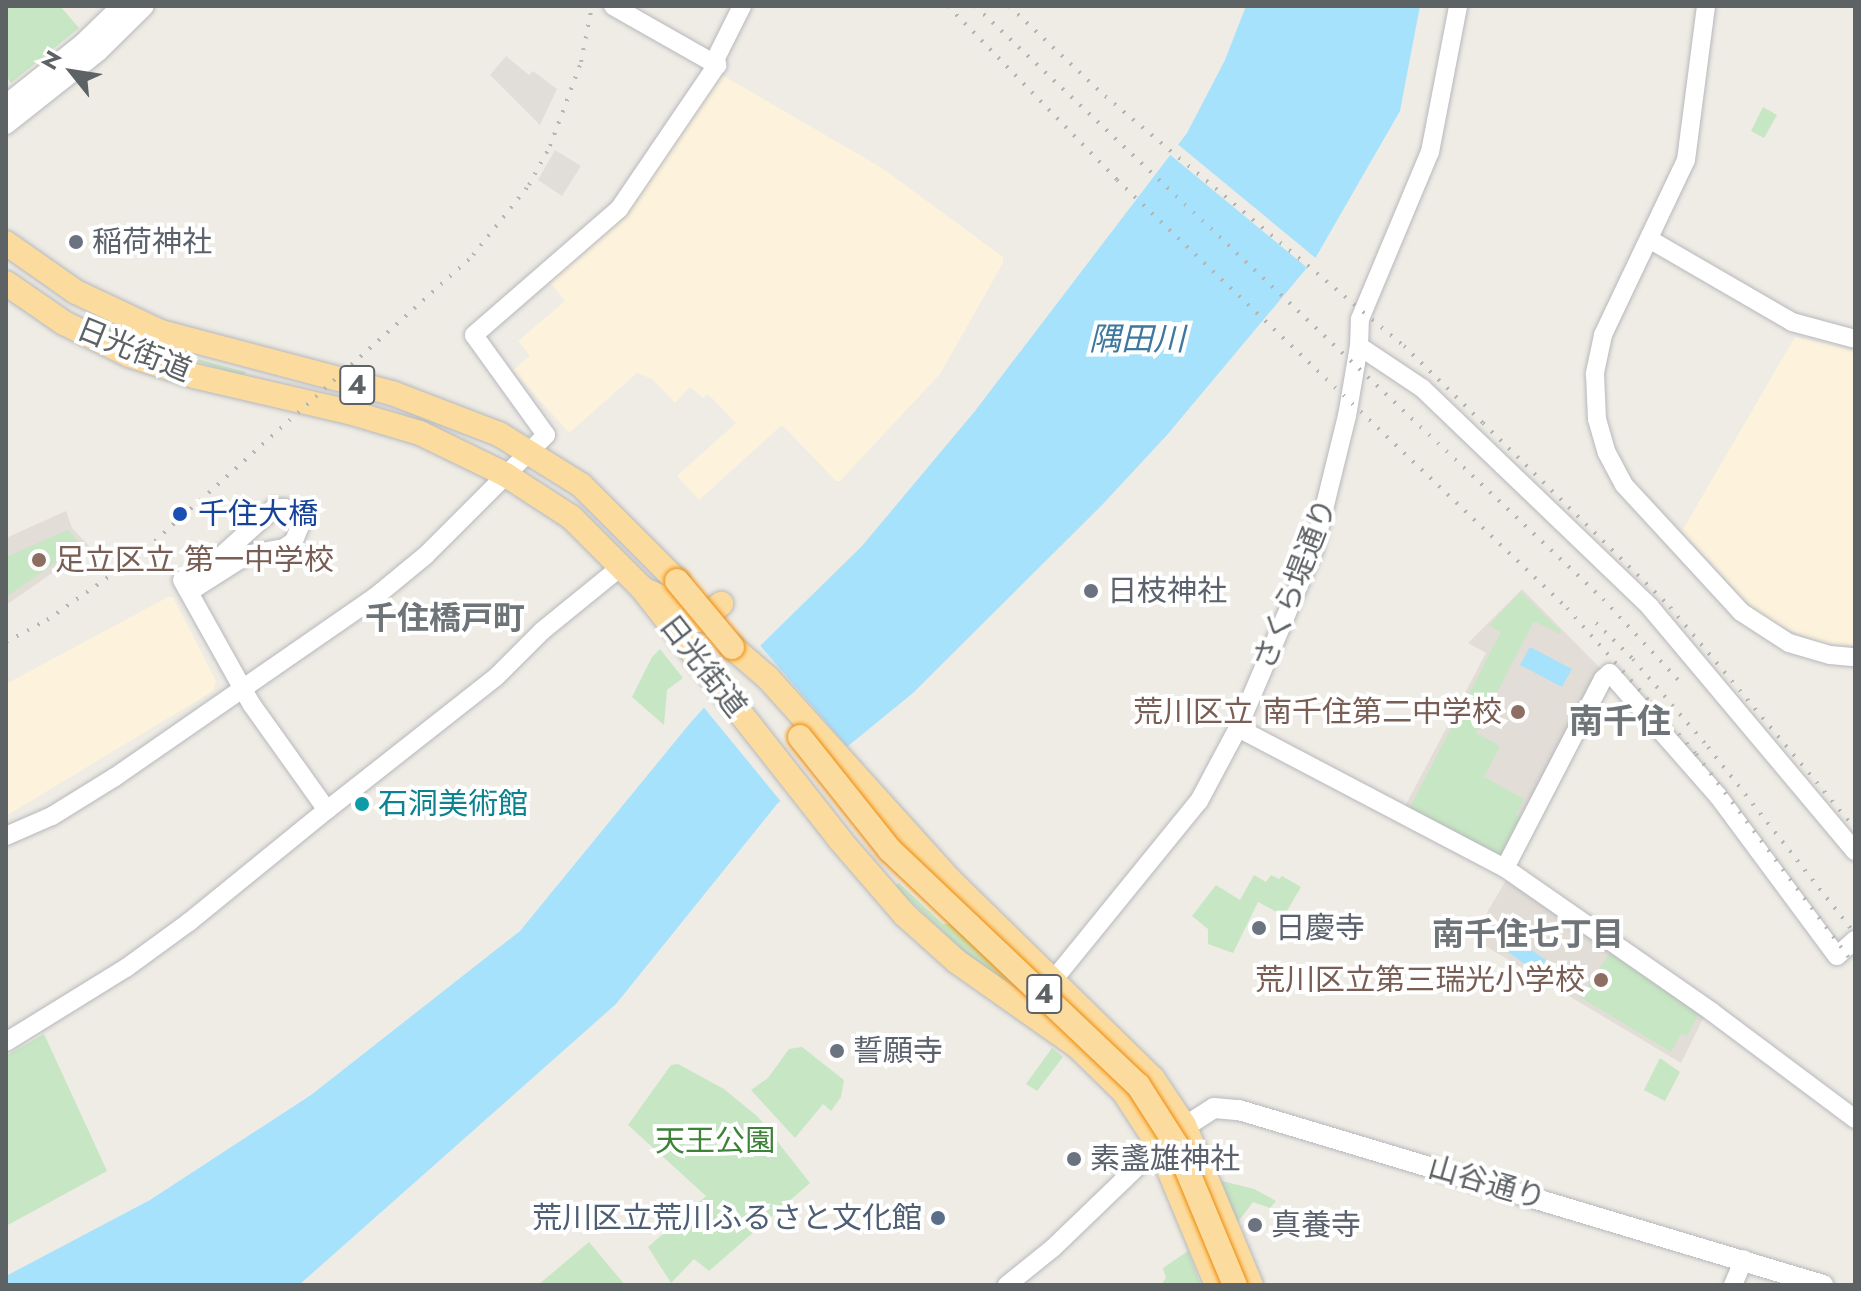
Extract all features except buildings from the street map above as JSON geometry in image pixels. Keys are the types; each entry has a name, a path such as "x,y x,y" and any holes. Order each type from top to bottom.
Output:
{"highway":[{"name":"日光街道","path":"6,243 76,292 161,332 424,403 538,443 600,501 677,581 732,647 829,777 890,850 1138,1085 1177,1146 1235,1285"},
{"name":"日光街道","path":"6,283 64,323 129,355 194,376 388,422 466,453 571,517 642,588 805,797 905,915 956,961 1029,1010 1100,1067 1124,1092 1159,1146 1217,1285"},
{"path":"642,588 672,602 695,620 701,620 721,604"},
{"name":"日光街道","path":"732,647 768,678 902,827 1053,981 1138,1062 1184,1125 1251,1285"}],"main road":[{"path":"6,105 83,44 122,6"},
{"path":"6,124 98,51 144,6"},
{"name":"山谷通り","path":"1159,1146 1184,1125 1214,1108 1239,1110 1823,1285"}],"street":[{"path":"613,6 717,65"},
{"path":"6,836 52,816 103,785 389,586 425,556 538,443 474,335 619,209 717,65 716,58 742,6"},
{"name":"さくら堤通り","path":"1029,1010 1199,801 1238,728 1314,550 1334,481 1359,346 1360,319 1430,152 1458,6"},
{"path":"1706,6 1686,160 1609,321 1595,374 1597,419 1615,471 1665,531 1741,612 1765,631 1812,651 1855,657"},
{"path":"1649,239 1792,322 1855,339"},
{"path":"1359,346 1422,388 1639,596 1855,851"},
{"path":"285,508 296,514 300,530 289,545 249,554 197,587 184,583 269,511 285,508"},
{"path":"6,1042 126,968 189,922 496,677 542,631 622,566"},
{"path":"184,583 243,690 327,810"},
{"path":"1505,868 1603,679 1610,673 1718,796 1837,956 1855,940"},
{"path":"1238,728 1505,868 1712,1012 1855,1119"},
{"path":"1007,1285 1053,1248 1159,1146"},
{"path":"1733,1285 1744,1259"}],"shaded area":[{"path":"506,56 529,75 533,71 557,89 540,125 490,75"},
{"path":"724,76 882,168 1003,257 1003,263 940,374 840,481 836,481 782,425 699,500 677,476 736,423 708,394 703,398 690,387 675,403 652,379 637,373 569,433 513,370 530,356 518,341 565,301 549,281 716,79"},
{"path":"555,150 581,166 562,196 538,180"},
{"path":"1795,337 1855,351 1855,646 1821,643 1774,623 1750,606 1682,531"},
{"name":"足立区立 第一中学校","path":"66,511 72,528 90,547 6,605 6,538"},
{"name":"荒川区立 南千住第二中学校","path":"1522,589 1602,670 1504,860 1403,810 1486,653 1468,643"},
{"path":"173,597 216,681 213,691 6,816 6,684"},
{"name":"荒川区立第三瑞光小学校","path":"1508,877 1706,1013 1681,1063 1472,938"}],"green space":[{"path":"6,6 60,6 79,28 11,83 6,76"},
{"path":"1763,107 1777,115 1764,138 1751,131"},
{"path":"88,315 176,353 246,372 244,376 125,340 85,321"},
{"path":"68,530 81,545 6,597 6,557"},
{"path":"1521,592 1561,631 1560,634 1534,621 1476,733 1500,746 1484,777 1524,799 1516,815 1520,817 1500,855 1409,809 1501,632 1489,625"},
{"path":"660,649 683,678 667,690 664,725 632,697 652,657"},
{"path":"1254,875 1266,882 1271,875 1279,879 1282,876 1301,887 1284,916 1258,902 1233,953 1208,944 1208,929 1192,916 1216,885 1240,900"},
{"path":"899,883 943,924 950,924 1011,976 1004,983 978,965 895,886"},
{"path":"1610,953 1699,1014 1687,1036 1681,1034 1671,1052 1580,997"},
{"path":"44,1034 107,1171 6,1226 6,1056"},
{"path":"802,1047 844,1080 841,1097 831,1111 823,1104 795,1138 751,1090 768,1078 789,1049"},
{"path":"1052,1048 1063,1057 1037,1091 1026,1084"},
{"path":"1660,1058 1680,1072 1665,1101 1644,1090"},
{"name":"天王公園","path":"678,1064 724,1089 758,1117 810,1183 709,1271 694,1259 671,1283 648,1247 706,1196 628,1125 671,1065"},
{"path":"1222,1181 1254,1189 1276,1201 1270,1208 1253,1202 1235,1226 1219,1186"},
{"path":"589,1242 625,1285 538,1285"},
{"path":"1188,1251 1201,1285 1161,1285 1166,1278 1163,1268"}],"water":[{"name":"隅田川","path":"1246,6 1420,6 1400,111 1316,257 1167,435 1102,505 913,693 777,804 616,1004 299,1285 6,1285 6,1276 150,1200 311,1095 520,931 691,722 760,646 862,546 975,411 1187,133 1225,60"},
{"path":"1530,647 1572,669 1562,687 1520,665"},
{"path":"1508,934 1546,960 1538,973 1499,946"}],"pier":[{"path":"1175,142 1318,260 1310,270 1168,153"},
{"path":"757,642 851,751 783,804 701,704"}],"railway":[{"path":"6,642 47,620 137,557 473,255 529,185 550,146 581,62 592,6"},
{"path":"948,6 1117,180 1567,608 1696,754 1855,966"},
{"path":"975,6 1603,599 1681,683"},
{"path":"1009,6 1105,96 1404,346 1670,607 1855,828"},
{"path":"1596,623 1633,659 1708,747 1855,934"}],"place":[{"name":"稲荷神社","path":"76,242"},
{"name":"千住大橋","path":"180,514"},
{"name":"足立区立 第一中学校","path":"39,560"},
{"name":"日枝神社","path":"1091,591"},
{"name":"荒川区立 南千住第二中学校","path":"1518,712"},
{"name":"石洞美術館","path":"362,804"},
{"name":"日慶寺","path":"1259,928"},
{"name":"荒川区立第三瑞光小学校","path":"1601,980"},
{"name":"誓願寺","path":"837,1051"},
{"name":"素盞雄神社","path":"1074,1159"},
{"name":"荒川区立荒川ふるさと文化館","path":"938,1218"},
{"name":"真養寺","path":"1255,1225"}],"district":[{"name":"千住橋戸町","path":"445,618"},
{"name":"南千住","path":"1620,722"},
{"name":"南千住七丁目","path":"1528,934"}]}
